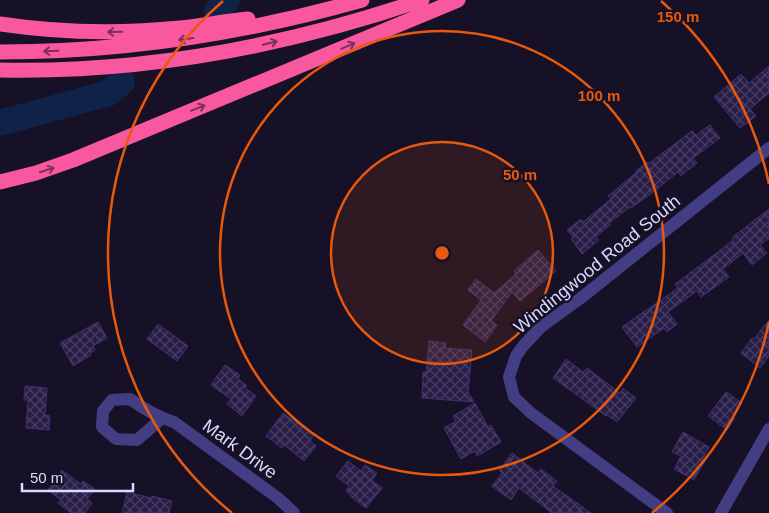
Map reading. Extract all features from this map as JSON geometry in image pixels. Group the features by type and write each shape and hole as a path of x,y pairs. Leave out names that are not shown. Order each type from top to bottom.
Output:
{"highway":[{"path":"0,52 80,50 231,32 362,0"},
{"path":"0,70 61,70 144,64 222,52 276,42 337,27 422,0"},
{"path":"0,182 36,173 73,160 458,0"},
{"path":"0,24 46,30 124,32 181,28 236,20 319,12"}],"street":[{"name":"Windingwood Road South","path":"667,513 531,412 514,397 509,377 516,356 541,327 769,148"},
{"name":"Mark Drive","path":"161,419 137,440 116,439 102,427 103,411 112,400 130,399 161,419 174,422 278,498 294,513"},
{"path":"721,513 769,429"}],"building":[{"path":"769,66 769,93 750,109 756,116 740,128 714,97 741,74 749,83"},
{"path":"710,125 720,138 693,158 697,163 681,176 678,172 609,223 610,225 596,237 599,240 582,254 567,230 581,219 583,222 611,199 608,196 647,162 648,164 692,131 696,135"},
{"path":"769,209 769,238 760,245 767,253 752,265 743,253 723,269 729,277 701,297 697,291 668,312 677,324 667,332 664,328 637,347 622,327 678,288 675,284 732,241 734,236"},
{"path":"538,250 556,271 520,301 512,292 491,321 497,325 485,342 463,325 481,300 468,290 476,279 494,293 516,274 514,271"},
{"path":"769,320 769,356 760,368 741,353"},
{"path":"98,322 107,338 93,346 95,350 90,353 91,355 73,366 60,343"},
{"path":"158,324 188,346 177,361 147,339"},
{"path":"429,341 446,343 445,348 472,350 468,392 474,402 422,398 423,372 426,372"},
{"path":"566,359 583,372 587,368 620,393 623,388 636,398 617,422 553,378"},
{"path":"225,365 240,375 238,379 247,386 245,388 256,396 242,416 227,404 231,399 211,385"},
{"path":"25,386 47,388 45,415 50,416 49,430 26,428 28,400 24,400"},
{"path":"726,392 742,403 732,417 735,418 727,430 708,416"},
{"path":"475,403 488,427 491,425 501,442 477,456 475,451 461,459 444,428 456,421 453,416"},
{"path":"283,413 314,435 310,441 316,446 304,461 284,445 282,448 266,436"},
{"path":"683,432 709,447 702,460 705,461 694,480 674,469 681,456 672,452"},
{"path":"512,453 538,473 541,469 557,481 553,486 591,513 552,513 519,488 511,500 492,486 502,473 499,470"},
{"path":"348,461 361,471 365,465 377,473 372,480 382,488 366,508 350,496 346,491 349,486 336,476"},
{"path":"62,470 81,484 83,481 95,489 87,499 92,503 85,513 71,513 58,503 61,500 48,490"},
{"path":"127,492 172,501 169,513 122,513"}],"waterway":[{"path":"217,11 227,0"},
{"path":"0,123 109,93 122,82"}]}
